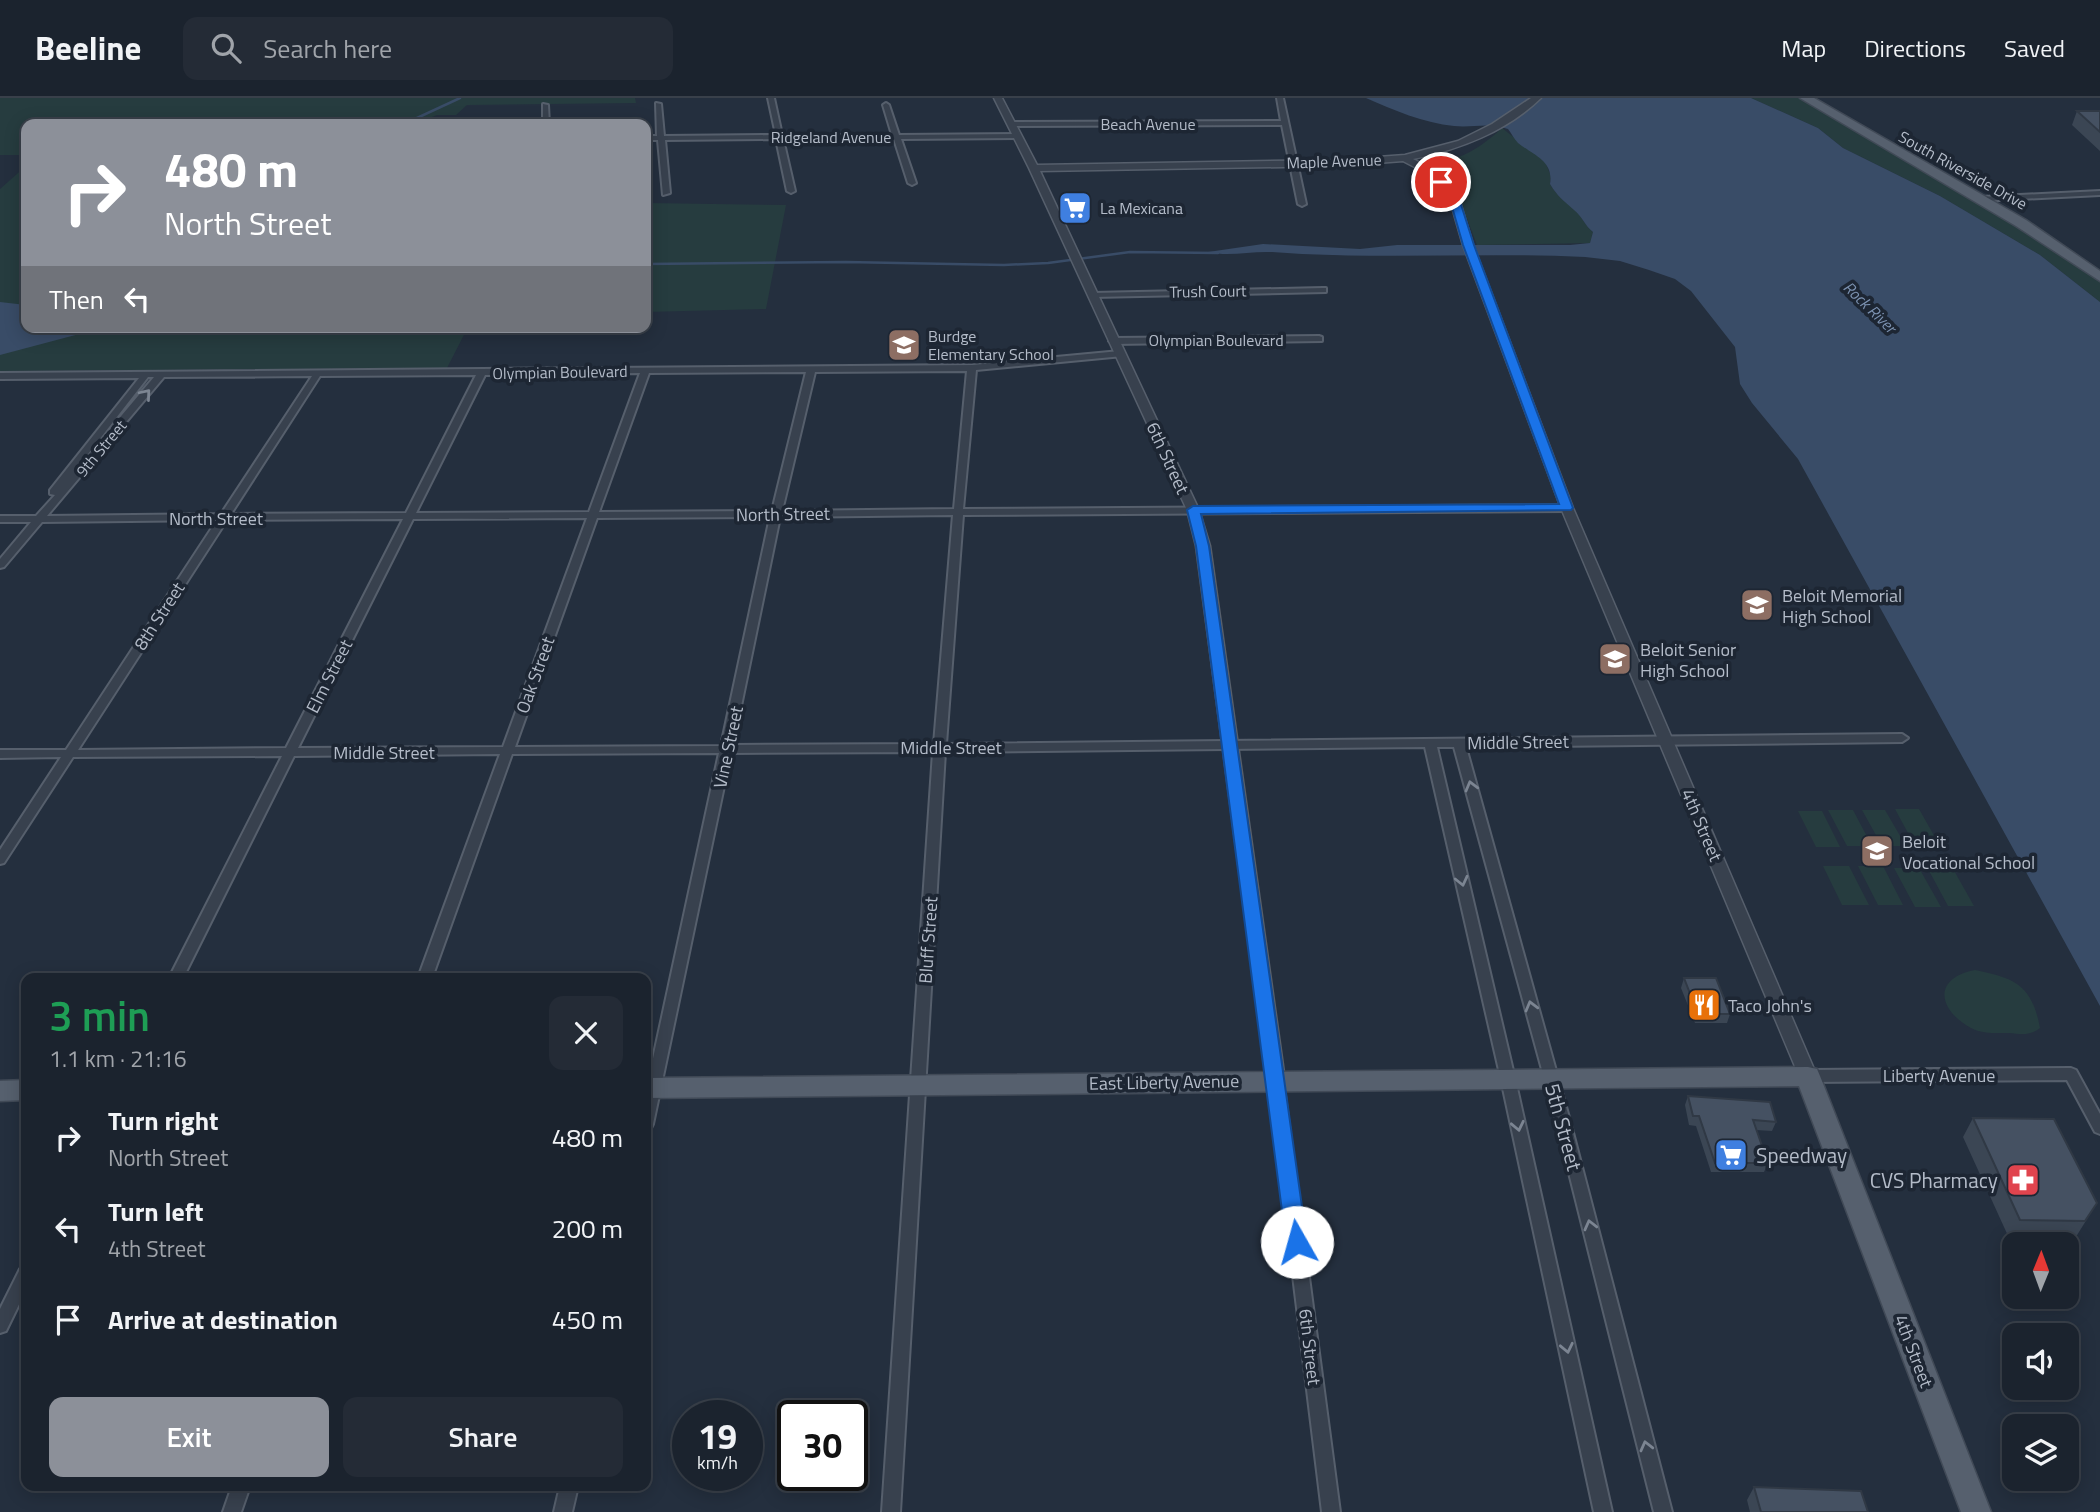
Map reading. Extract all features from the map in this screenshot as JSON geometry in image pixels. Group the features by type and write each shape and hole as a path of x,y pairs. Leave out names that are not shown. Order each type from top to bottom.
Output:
{"main road":[{"name":"South Riverside Drive","path":"1806,98 1980,199 1998,203 2100,277"},
{"name":"South Riverside Drive","path":"1819,98 2100,265"},
{"name":"East Liberty Avenue","path":"651,1088 1808,1076"},
{"name":"4th Street","path":"1808,1076 1976,1512"},
{"path":"0,1091 21,1090"}],"street":[{"path":"771,98 791,191"},
{"name":"6th Street","path":"998,98 1036,172 1193,510 1203,546 1276,1080 1331,1512"},
{"path":"1280,98 1302,204"},
{"name":"Maple Avenue","path":"1036,172 1295,167 1369,169 1410,161 1447,158 1478,145 1495,127 1537,98"},
{"path":"658,104 666,193"},
{"path":"545,105 546,119"},
{"path":"886,105 912,183"},
{"name":"Beach Avenue","path":"1012,124 1285,123"},
{"name":"Ridgeland Avenue","path":"651,138 1017,136"},
{"name":"4th Street","path":"1410,161 1431,172 1452,192 1567,508 1808,1076"},
{"path":"1998,203 2100,193"},
{"path":"1998,203 2100,199"},
{"name":"Trush Court","path":"1093,295 1323,290"},
{"name":"Olympian Boulevard","path":"0,376 972,368 1117,347 1319,339"},
{"name":"Bluff Street","path":"891,1512 958,513 972,368"},
{"name":"Vine Street","path":"651,1084 727,749 776,514 811,369"},
{"name":"Oak Street","path":"427,973 645,371"},
{"name":"Elm Street","path":"179,973 482,372"},
{"name":"8th Street","path":"0,860 318,373"},
{"name":"9th Street","path":"36,519 42,506 146,374"},
{"name":"9th Street","path":"0,565 36,519 52,506 162,374"},
{"name":"North Street","path":"0,519 1567,508"},
{"name":"Middle Street","path":"0,754 1229,746 1902,738"},
{"path":"1430,743 1508,1079 1603,1512"},
{"name":"5th Street","path":"1459,743 1551,1079 1663,1512"},
{"path":"2071,1074 2100,1128"},
{"name":"Liberty Avenue","path":"1808,1076 2071,1074"},
{"path":"0,1326 21,1284"},
{"path":"232,1512 239,1491"},
{"path":"563,1512 568,1491"}],"green space":[{"path":"0,98 635,98 636,103 467,105 456,115 437,115 427,119 21,119 21,155 0,155"},
{"path":"1751,98 1800,98 1983,204 2100,281 2100,302 2040,255 1940,196 1843,148 1818,128"},
{"path":"1502,128 1545,162 1551,176 1550,184 1593,232 1590,243 1477,245 1453,191 1428,166 1468,153"},
{"path":"21,170 21,333 465,333 447,368 0,371 0,189"},
{"path":"651,203 786,205 766,309 651,312"},
{"path":"1895,809 1919,809 1940,846 1915,846"},
{"path":"1828,810 1853,810 1872,846 1847,846"},
{"path":"1862,810 1885,810 1906,846 1882,846"},
{"path":"1798,811 1822,811 1840,847 1816,847"},
{"path":"1823,866 1849,866 1869,905 1842,905"},
{"path":"1858,866 1883,866 1903,905 1878,905"},
{"path":"1927,867 1952,867 1974,906 1948,906"},
{"path":"1894,868 1919,868 1941,907 1915,907"},
{"path":"1975,970 2001,976 2020,986 2032,1002 2040,1028 2025,1034 1989,1033 1971,1028 1951,1012 1946,1003 1946,987 1961,974"}],"water":[{"name":"Rock River","path":"1366,98 1751,98 1818,128 1843,148 1940,196 2040,255 2100,302 2100,1006 1798,459 1752,403 1740,384 1735,347 1691,291 1675,279 1649,270 1620,261 1585,257 1208,252 1263,244 1360,249 1397,245 1590,243 1593,232 1550,184 1546,164 1518,143 1508,129 1431,122"},
{"path":"0,302 21,304 21,333 83,333 0,355"}],"building":[{"path":"2077,111 2100,111 2100,132"},
{"path":"1684,978 1716,978 1730,1014 1698,1014"},
{"path":"1688,1096 1770,1102 1776,1122 1753,1120 1768,1163 1715,1163 1699,1116 1693,1116"},
{"name":"CVS Pharmacy","path":"1973,1118 2054,1119 2097,1203 2085,1221 2020,1220"},
{"path":"1754,1487 1861,1491 1868,1512 1761,1512"}],"waterway":[{"path":"415,119 460,98"},
{"path":"651,264 846,262 1004,265 1048,263 1130,252 1218,253"}],"place":[{"name":"La Mexicana","path":"1075,208"},
{"name":"Burdge Elementary School","path":"904,345"},
{"name":"Beloit Memorial High School","path":"1757,605"},
{"name":"Beloit Senior High School","path":"1615,659"},
{"name":"Beloit Vocational School","path":"1877,851"},
{"name":"Taco John's","path":"1704,1005"},
{"name":"Speedway","path":"1731,1155"},
{"name":"CVS Pharmacy","path":"2023,1180"}],"route":[{"path":"1297,1242 1203,546 1193,510 1567,508 1468,245 1452,192 1441,182"}]}
